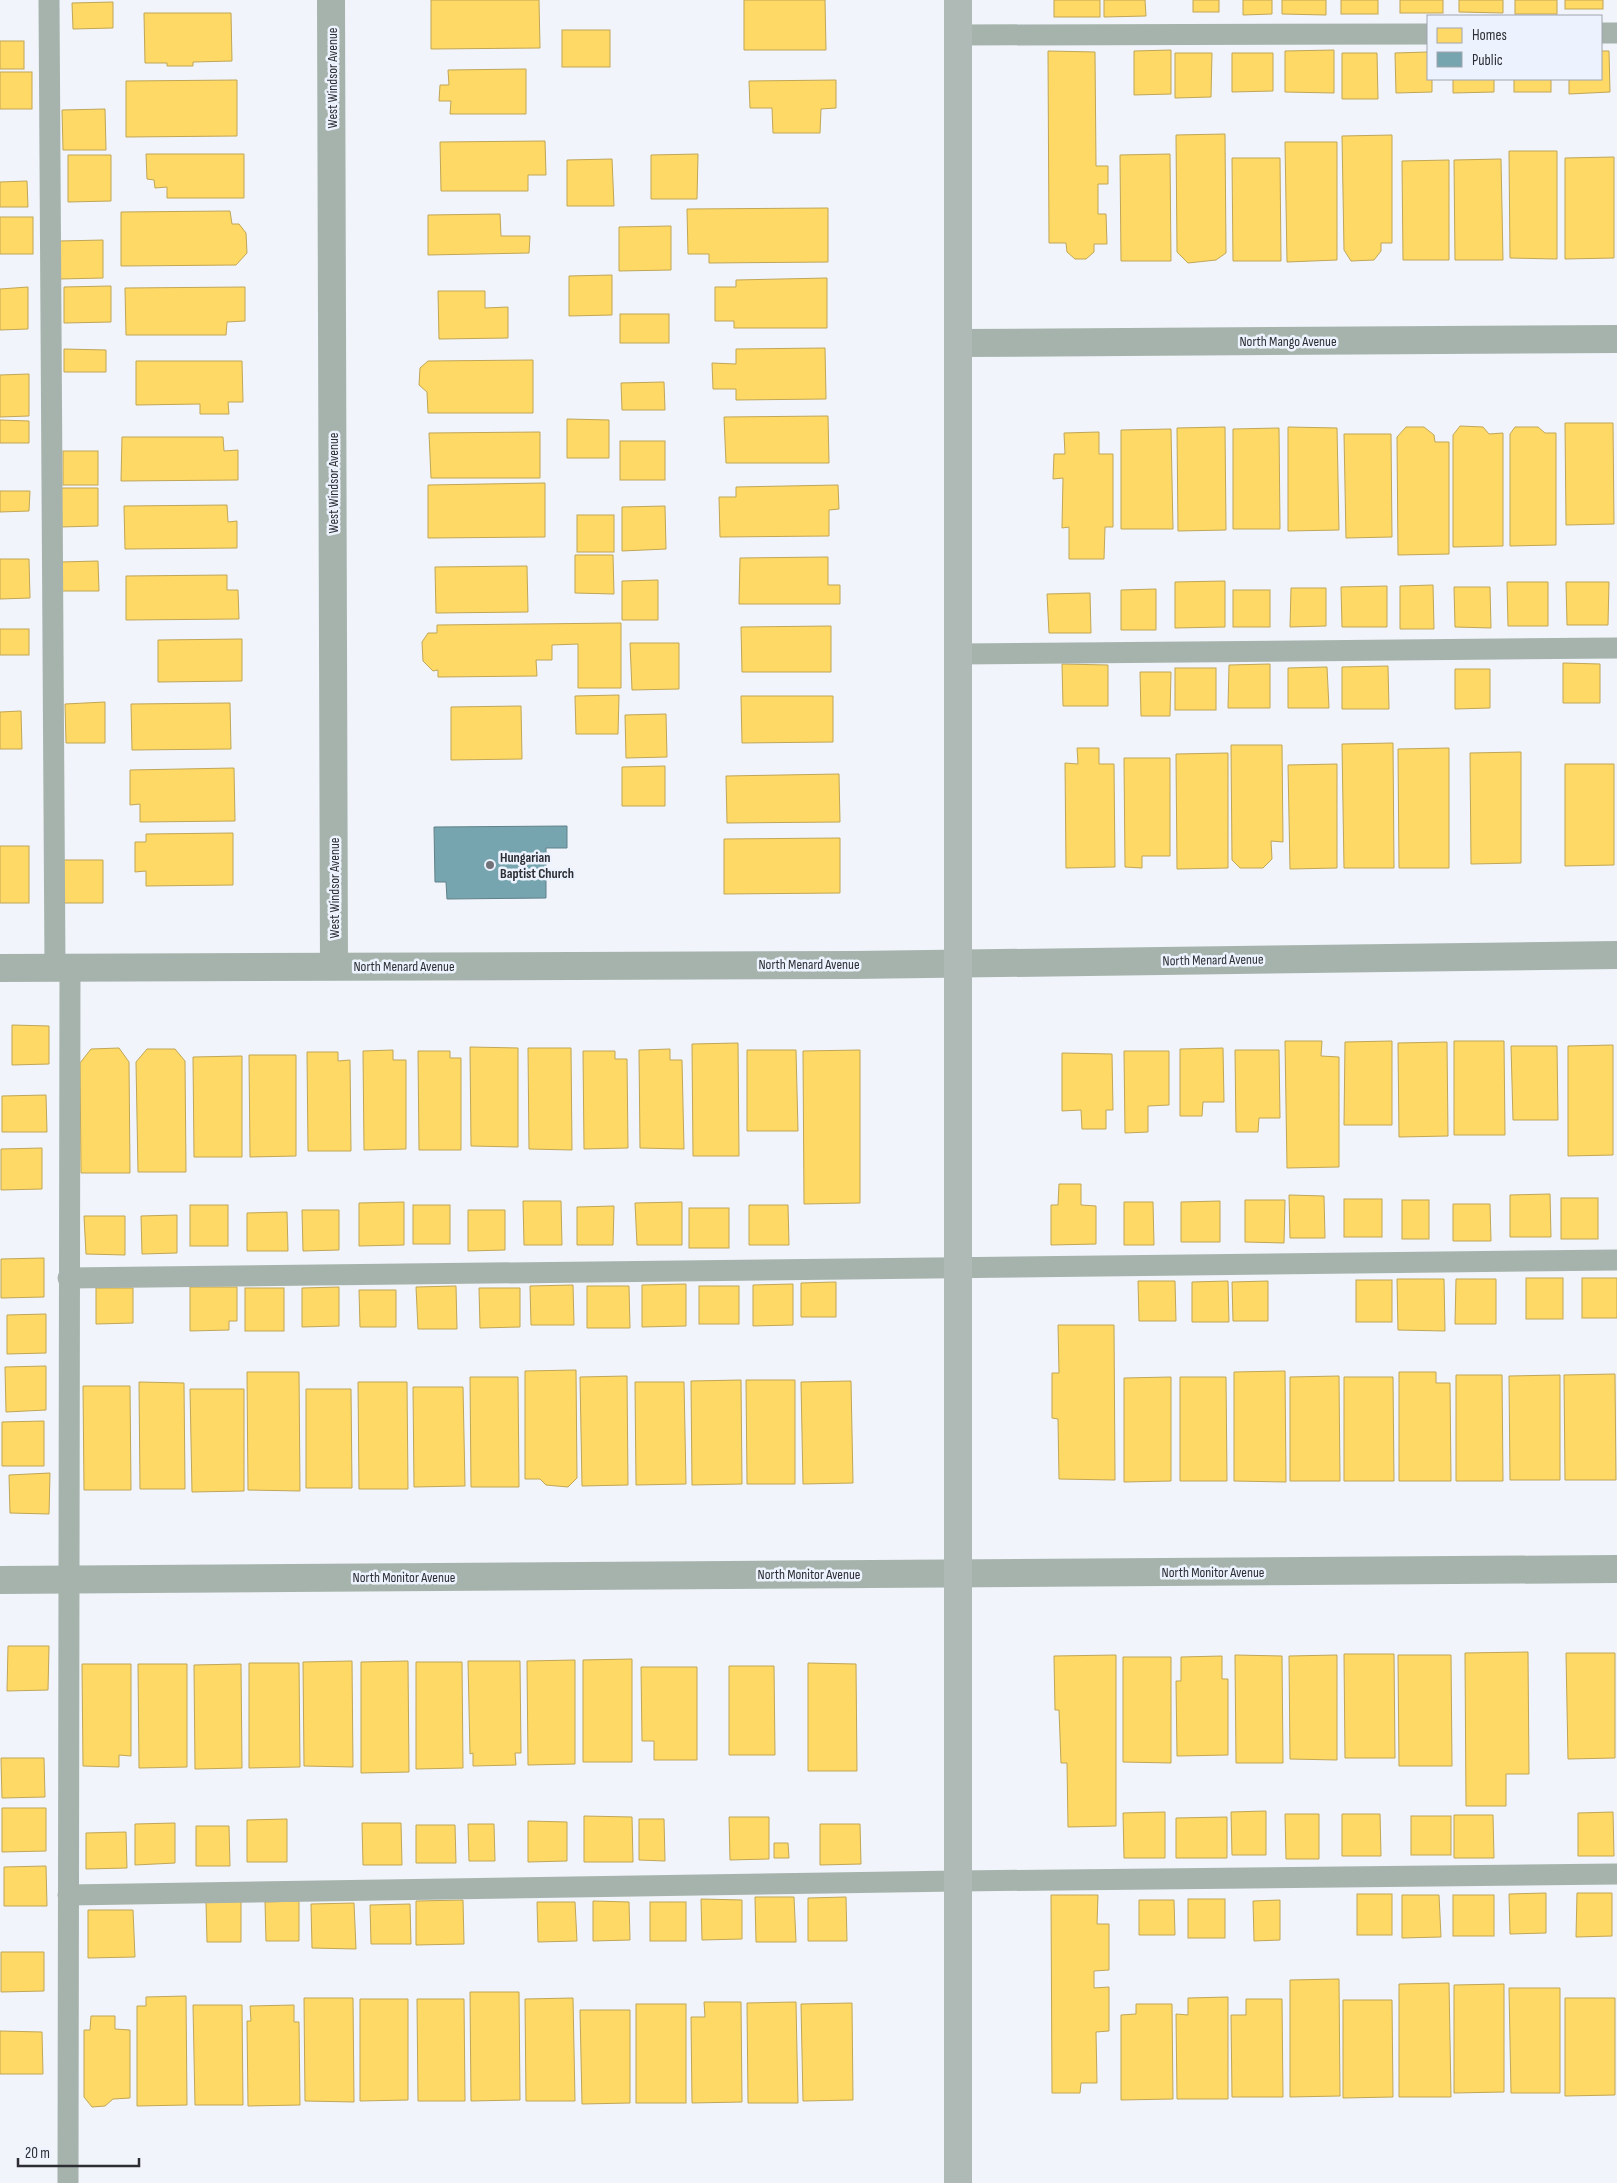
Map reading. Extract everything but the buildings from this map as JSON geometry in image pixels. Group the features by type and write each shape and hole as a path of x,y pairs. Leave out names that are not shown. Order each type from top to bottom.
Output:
{"street":[{"name":"West Windsor Avenue","path":"331,0 334,966"},
{"path":"958,0 958,2183"},
{"name":"North Mango Avenue","path":"958,343 1617,339"},
{"name":"North Menard Avenue","path":"0,968 844,965 958,962 1617,956"},
{"name":"North Monitor Avenue","path":"0,1580 1617,1569"}],"lane":[{"path":"49,0 68,1278 68,2183"},
{"path":"1602,33 1617,33"},
{"path":"958,35 1427,34"},
{"path":"958,654 1617,648"},
{"path":"68,1278 1617,1260"},
{"path":"68,1895 958,1881 1617,1874"}],"place":[{"name":"Hungarian Baptist Church","path":"490,865"}]}
